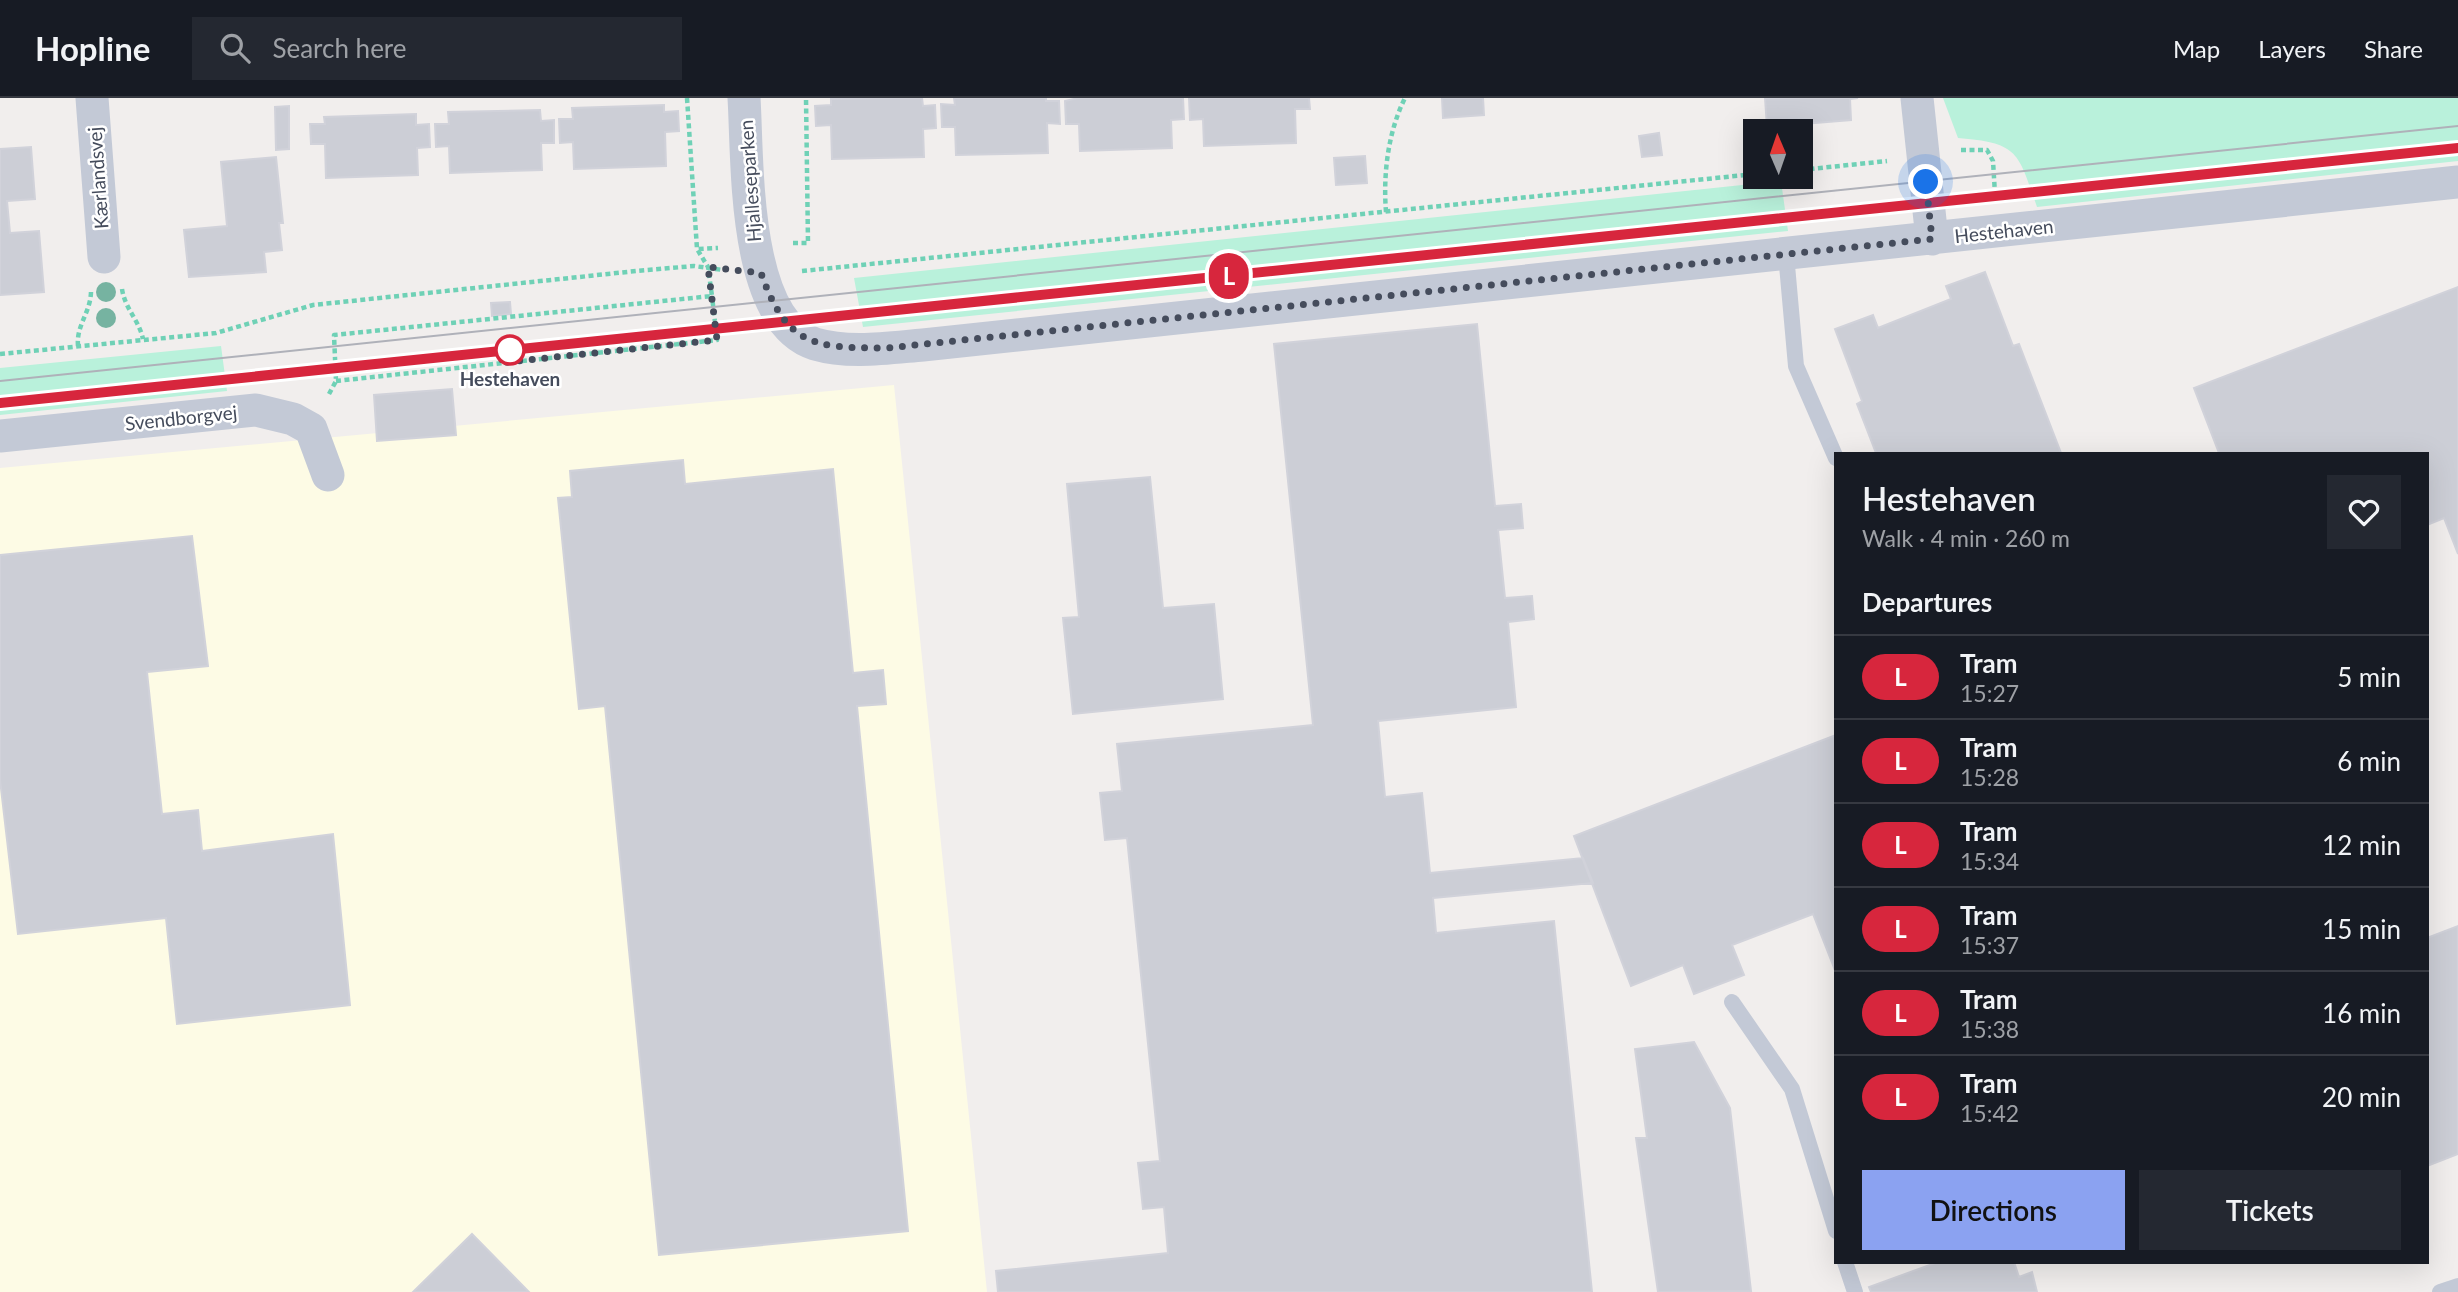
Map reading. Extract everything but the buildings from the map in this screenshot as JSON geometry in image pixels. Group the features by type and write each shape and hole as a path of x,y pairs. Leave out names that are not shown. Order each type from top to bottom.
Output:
{"street":[{"name":"Kærlandsvej","path":"92,98 104,257"},
{"name":"Hjalleseparken","path":"744,98 752,226 761,273 771,302 799,335 814,343 840,348 922,345"},
{"path":"1917,98 1932,239"},
{"name":"Hestehaven","path":"922,345 2458,182"},
{"name":"Svendborgvej","path":"0,436 256,411 293,419 311,429 328,475"}],"lane":[{"path":"1786,254 1796,366 1834,453"},
{"path":"1732,1002 1792,1089 1834,1225"},
{"path":"1846,1264 1855,1292"},
{"path":"2440,1292 2458,1286"}],"path":[{"path":"1386,212 1384,190 1389,151 1405,98"},
{"path":"1813,169 1924,157 1968,148 1987,150 1993,162 1998,232"},
{"path":"0,354 234,330 283,312 313,305 636,271 708,267 761,273 1743,175"},
{"path":"696,249 708,267 712,296 717,340 336,381 334,335 712,296"},
{"path":"78,346 77,334 91,300 91,279 104,257 121,280 124,302 141,328 143,339"}],"shaded area":[{"path":"894,385 987,1292 0,1292 0,468"}],"green space":[{"path":"1943,98 2458,98 2458,161 2037,207 2020,162 2005,148 1993,143 1958,138"},
{"path":"1743,185 1743,189 1782,189 1788,231 863,327 854,278"},
{"path":"221,346 227,391 0,415 0,368"}],"tram line":[{"path":"0,381 2458,126"},
{"path":"0,403 2458,148"},
{"name":"L","path":"0,403 2458,148"}],"place":[{"name":"Hestehaven","path":"510,350"}],"route":[{"path":"510,350 499,363 717,340 708,267 761,273 771,302 786,322 799,335 814,343 840,348 887,348 1932,239 1926,182"}]}
